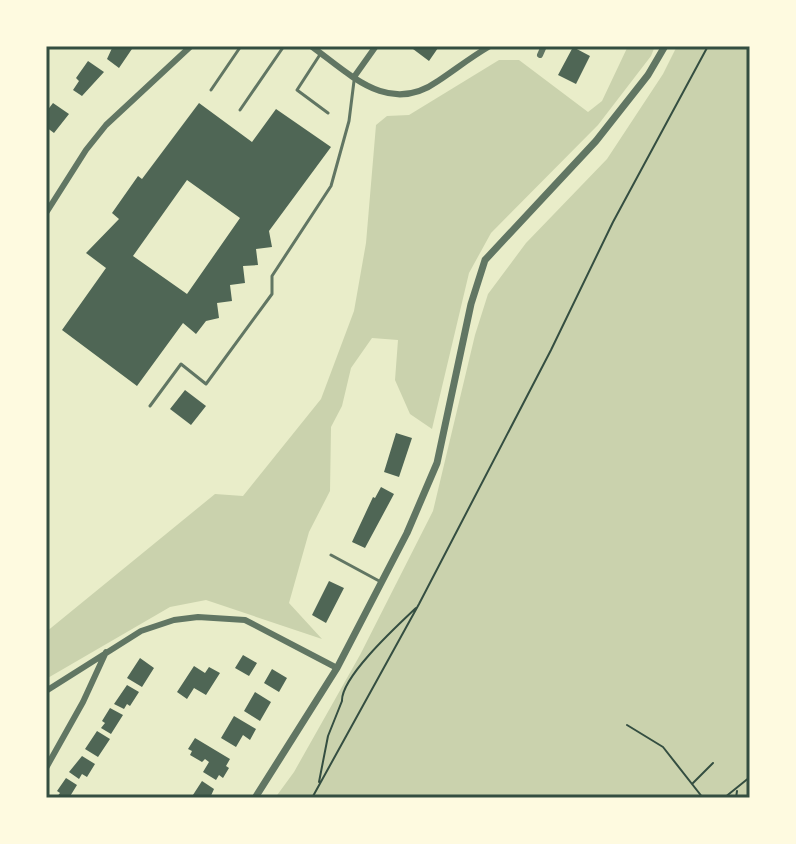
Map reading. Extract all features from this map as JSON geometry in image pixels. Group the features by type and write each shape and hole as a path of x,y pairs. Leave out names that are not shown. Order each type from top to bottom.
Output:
{"street":[{"path":"46,213 86,150 106,125 191,46"},
{"path":"311,46 381,94 412,94 436,83 490,46"},
{"path":"354,77 376,46"},
{"path":"540,55 544,46"},
{"path":"255,798 337,668 407,533 437,463 471,304 485,260 596,141 648,75 665,46"},
{"path":"46,691 125,639 155,625 188,618 245,620 337,668"},
{"path":"46,768 83,702 106,652"}],"lane":[{"path":"211,90 241,46"},
{"path":"240,110 284,46"},
{"path":"321,53 297,90 328,113"},
{"path":"150,406 181,364 206,384 272,294 272,276 331,186 349,121 354,77"},
{"path":"331,555 381,582"}],"path":[{"path":"312,798 419,604 551,350 613,222 708,46"},
{"path":"318,786 328,736 342,694 352,677 419,604"},
{"path":"627,725 663,747 703,798"},
{"path":"692,784 713,763"},
{"path":"724,798 750,777"},
{"path":"736,798 737,789"}],"green space":[{"path":"628,46 655,46 651,56 598,125 491,233 469,273 432,429 410,414 395,380 398,340 372,338 351,368 342,406 331,427 330,491 309,532 289,603 322,639 206,600 170,607 46,679 46,632 215,494 243,496 321,399 354,311 366,243 376,125 387,116 409,115 499,60 519,60 588,112 602,101"},
{"path":"677,46 750,46 750,798 275,798 294,772 360,655 433,511 475,335 488,294 526,243 607,159 663,74"}],"building":[{"path":"113,46 134,46 119,68 107,59"},
{"path":"409,46 435,46 438,48 429,61"},
{"path":"573,47 590,56 576,84 558,75"},
{"path":"88,61 104,72 82,96 73,90 79,81 76,78"},
{"path":"53,103 69,114 54,133 46,127 46,112"},
{"path":"199,103 252,142 276,109 331,147 269,231 272,247 256,249 258,265 243,266 245,283 230,285 232,301 217,303 219,318 206,321 196,334 183,323 137,386 62,330 106,268 86,253 119,219 112,213 138,176 142,179","holes":["187,180 240,218 187,294 133,256"]},
{"path":"185,390 206,406 191,425 170,409"},
{"path":"396,433 412,438 399,477 384,472"},
{"path":"381,487 394,494 365,548 352,542 373,497"},
{"path":"329,581 344,588 326,623 312,615"},
{"path":"243,655 257,663 249,676 235,668"},
{"path":"140,658 154,668 142,687 127,678"},
{"path":"194,666 205,673 209,667 220,673 206,695 194,688 187,699 177,692"},
{"path":"272,669 287,678 279,692 264,683"},
{"path":"127,685 139,692 130,706 127,704 124,709 114,704"},
{"path":"255,692 271,702 260,721 244,711"},
{"path":"110,708 123,715 111,734 101,728"},
{"path":"234,716 256,729 250,740 243,735 236,747 221,738"},
{"path":"97,731 110,739 98,757 85,749"},
{"path":"195,738 230,759 223,778 219,775 216,780 203,772 209,762 205,759 202,762 190,755 192,751 188,749"},
{"path":"82,756 95,764 87,777 82,774 79,779 69,772"},
{"path":"66,778 77,785 69,798 56,798 60,793 57,791"},
{"path":"202,781 214,789 210,798 191,798"}]}
